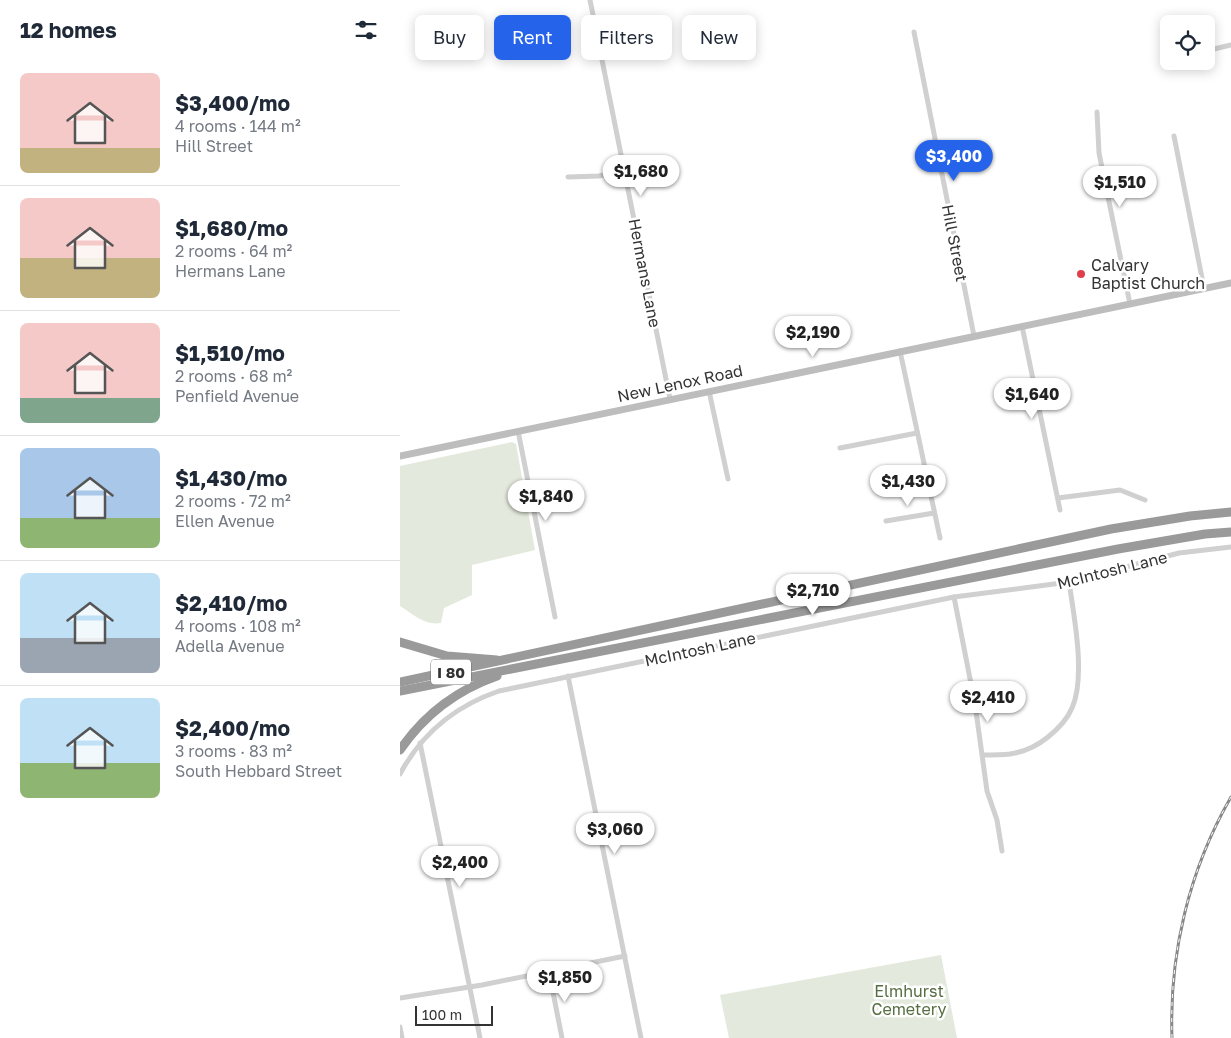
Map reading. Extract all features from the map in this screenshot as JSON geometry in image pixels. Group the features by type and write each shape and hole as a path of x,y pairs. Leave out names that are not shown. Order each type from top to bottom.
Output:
{"highway":[{"name":"I 80","path":"400,682 1111,529 1190,516 1231,512"},
{"name":"I 80","path":"400,691 1118,549 1205,534 1231,532"},
{"path":"400,642 442,655 502,661"},
{"path":"400,750 423,721 443,704 477,683 530,665"}],"street":[{"name":"Hermans Lane","path":"590,0 670,399"},
{"name":"Hill Street","path":"914,32 974,336"},
{"path":"1215,49 1231,45"},
{"path":"1097,112 1098,153 1130,304"},
{"path":"1174,136 1204,288"},
{"path":"568,177 599,176 625,170"},
{"name":"New Lenox Road","path":"400,456 1231,282"},
{"path":"1022,326 1060,510"},
{"path":"900,351 940,538"},
{"path":"709,391 728,479"},
{"path":"518,431 555,616"},
{"path":"840,448 917,433"},
{"path":"1058,498 1120,490 1145,500"},
{"path":"886,521 934,513"},
{"name":"McIntosh Lane","path":"400,774 420,743 437,725 456,710 477,699 499,691 954,597 1070,582 1178,553 1231,547"},
{"path":"983,755 1011,754 1038,745 1060,728 1073,707 1078,683 1078,664 1070,582"},
{"path":"954,597 975,704 987,791 997,820 1002,851"},
{"path":"568,676 641,1038"},
{"path":"420,743 480,1038"},
{"path":"400,998 469,987 625,956"},
{"path":"549,972 562,1038"},
{"path":"400,1027 402,1038"}],"green space":[{"path":"512,442 516,444 535,550 472,565 472,595 444,608 441,623 430,623 419,619 400,606 400,466"},
{"name":"Elmhurst Cemetery","path":"941,955 957,1038 729,1038 720,995"}],"railway":[{"path":"1172,1038 1174,975 1185,913 1193,883 1204,854 1216,825 1231,797"}],"place":[{"name":"Calvary Baptist Church","path":"1081,274"}]}
